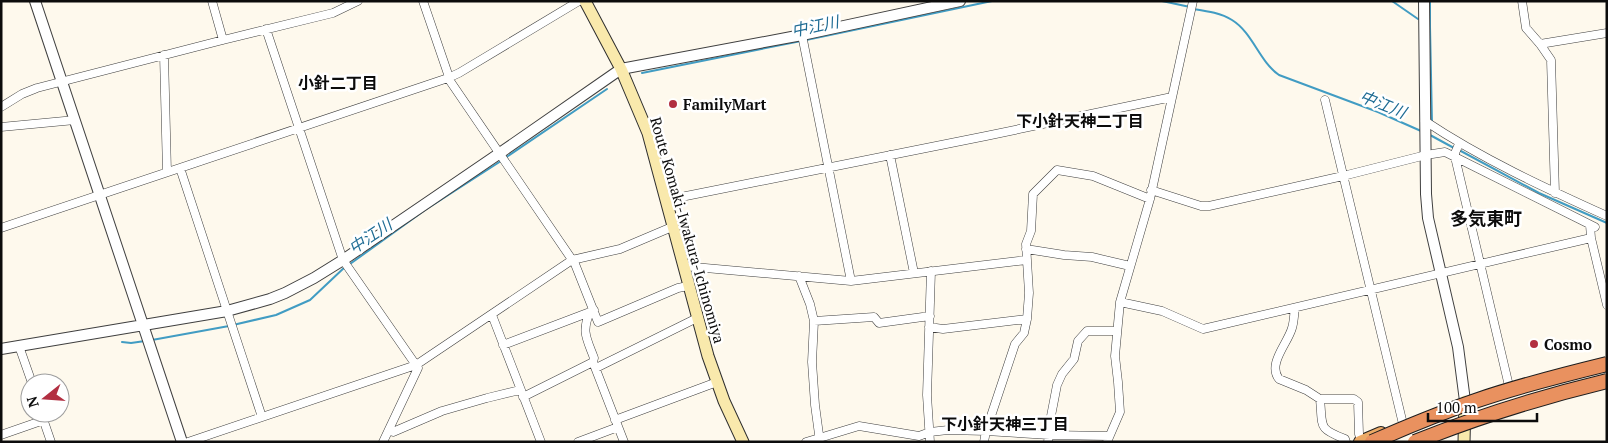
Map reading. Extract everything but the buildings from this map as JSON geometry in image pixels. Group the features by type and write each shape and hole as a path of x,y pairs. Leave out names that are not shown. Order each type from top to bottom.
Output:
{"highway":[{"path":"1364,442 1403,424 1464,401 1509,386 1607,360"},
{"path":"1364,442 1476,401 1536,382 1607,364"},
{"path":"1393,442 1479,408 1607,371"},
{"path":"1415,442 1480,417 1532,400 1607,381"},
{"path":"1432,442 1501,414 1607,385"}],"main road":[{"name":"Route Komaki-Iwakura-Ichinomiya","path":"586,1 621,68 648,133 697,318 717,382 743,442"},
{"path":"1464,401 1464,442"}],"street":[{"path":"35,1 182,442"},
{"path":"212,1 223,40"},
{"path":"1,108 22,94 62,82 333,13 358,1"},
{"path":"423,1 448,78 572,260 598,322 678,288 688,286"},
{"path":"1,228 448,78 579,1"},
{"path":"1,349 143,325 228,314 285,294 343,261 500,154 621,68 803,39 960,1"},
{"path":"1424,1 1426,194 1428,218 1458,348 1464,401"},
{"path":"1522,1 1526,28 1551,60 1555,193"},
{"path":"806,442 820,440 859,426 919,436 930,432 948,430 986,431 1049,439 1108,439 1120,412 1114,356 1120,302 1150,199 1192,2"},
{"path":"266,29 343,261 418,368 383,442"},
{"path":"1540,44 1607,33"},
{"path":"803,39 851,281"},
{"path":"164,55 167,172"},
{"path":"666,200 1172,97"},
{"path":"1325,100 1403,424"},
{"path":"1,127 75,120"},
{"path":"1425,123 1459,144 1555,193 1607,216"},
{"path":"1459,144 1455,155 1509,386"},
{"path":"1151,190 1201,206 1209,206 1445,152 1455,155 1593,226 1591,238 1607,305"},
{"path":"890,155 914,273"},
{"path":"180,168 262,417"},
{"path":"984,442 1015,344 1024,333 1027,319 1029,293 1026,244 1031,231 1033,194 1057,170 1093,176 1150,199"},
{"path":"188,442 416,366 572,260 620,249 672,227"},
{"path":"1120,302 1162,311 1203,330 1591,238"},
{"path":"1026,249 1092,257 1130,266"},
{"path":"683,266 851,281 1027,260"},
{"path":"930,442 927,395 931,271"},
{"path":"799,276 810,304 814,321 812,362 815,406 820,440"},
{"path":"1295,308 1292,328 1276,362 1276,376 1320,399 1354,399 1358,402 1359,434 1364,442"},
{"path":"503,345 592,311"},
{"path":"592,311 585,322 585,332 595,365 624,442"},
{"path":"492,315 541,442"},
{"path":"814,321 874,317 879,323 930,316"},
{"path":"388,430 393,432 442,411 486,398 522,393 595,365 697,318"},
{"path":"929,327 943,329 1027,319"},
{"path":"1049,439 1057,384 1074,359 1078,341 1087,331 1117,331"},
{"path":"19,346 28,373"},
{"path":"578,442 616,423 717,382"},
{"path":"1320,399 1323,427 1327,432 1346,442"},
{"path":"1,435 29,423"},
{"path":"45,423 51,442"}],"waterway":[{"name":"中江川","path":"806,40 992,1"},
{"name":"中江川","path":"1162,1 1190,7"},
{"path":"1392,1 1418,19"},
{"path":"1430,1 1432,123"},
{"name":"中江川","path":"1194,9 1232,20 1251,39 1266,62 1279,75 1378,112 1421,131"},
{"name":"中江川","path":"642,73 801,41"},
{"name":"中江川","path":"505,158 607,89"},
{"name":"中江川","path":"1430,135 1454,148"},
{"name":"中江川","path":"1459,150 1539,193 1607,223"},
{"name":"中江川","path":"350,264 425,210 501,161"},
{"name":"中江川","path":"233,325 276,315 310,300 346,266"},
{"name":"中江川","path":"152,340 229,326"},
{"name":"中江川","path":"122,342 145,341"}],"place":[{"name":"FamilyMart","path":"673,104"},
{"name":"Cosmo","path":"1534,344"}],"district":[{"name":"小針二丁目","path":"338,83"},
{"name":"下小針天神二丁目","path":"1080,121"},
{"name":"多気東町","path":"1486,218"},
{"name":"下小針天神三丁目","path":"1005,424"}]}
